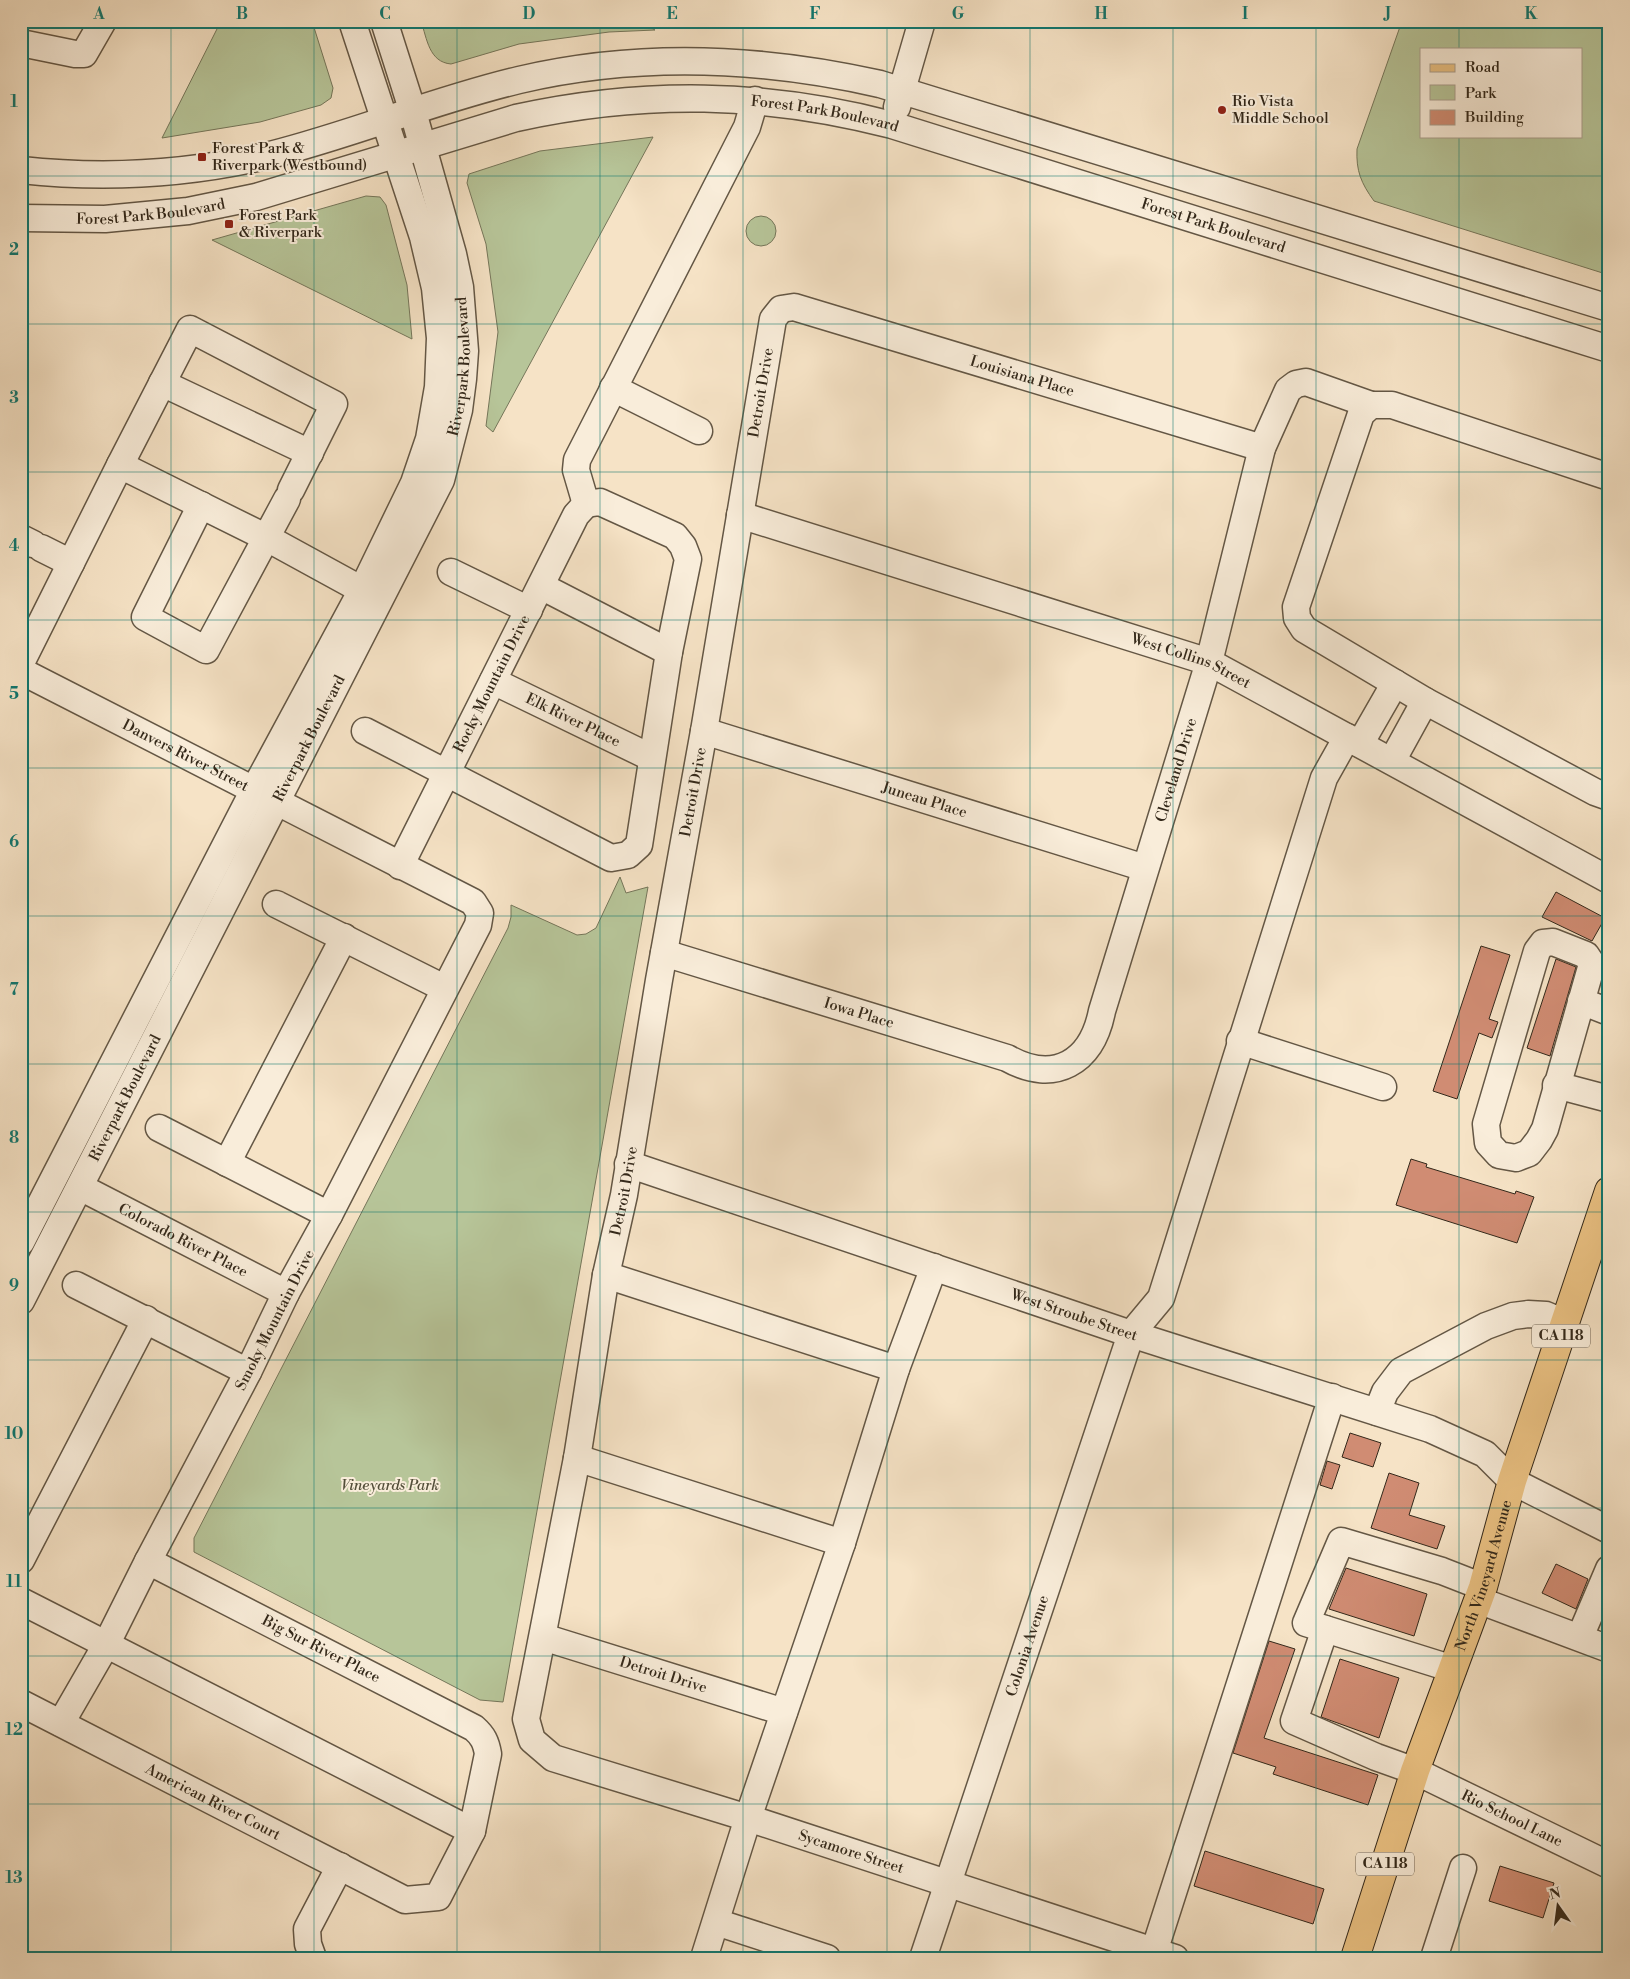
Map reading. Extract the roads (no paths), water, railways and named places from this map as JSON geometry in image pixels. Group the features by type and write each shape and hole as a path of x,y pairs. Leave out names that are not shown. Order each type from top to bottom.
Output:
{"main road":[{"name":"North Vineyard Avenue","path":"1355,1958 1415,1771 1481,1593 1512,1481 1609,1192"}],"street":[{"path":"21,43 75,54 84,54 103,21"},
{"name":"Riverpark Boulevard","path":"21,1242 254,790 362,590 414,483 429,439 438,387 440,338 435,288 430,262 352,21"},
{"name":"Riverpark Boulevard","path":"21,1301 80,1187 134,1076 441,480 459,410 465,352 460,287 453,254 413,112 384,21"},
{"path":"892,125 922,21"},
{"path":"21,170 49,173 129,174 199,168 270,155 517,80 560,72 651,61 698,60 795,67 842,75 902,90 1609,308"},
{"name":"Forest Park Boulevard","path":"21,218 104,219 188,211 256,197 516,118 594,104 671,97 755,100 832,111 892,125 1609,349"},
{"path":"365,731 611,858 628,855 639,845 669,652 688,559 684,546 675,536 600,502 586,504 576,470 577,460 747,127 755,100"},
{"name":"Louisiana Place","path":"781,309 794,307 1262,448"},
{"name":"Detroit Drive","path":"532,1740 526,1719 577,1458 606,1275 624,1194 773,319 781,309"},
{"path":"21,663 190,329 334,404 267,538 206,650 145,617 201,505"},
{"name":"Cleveland Drive","path":"1053,1068 1062,1067 1078,1058 1090,1046 1098,1030 1145,868 1209,662 1262,448 1288,390 1296,384 1306,382 1370,405 1392,405 1609,477"},
{"path":"162,384 310,453"},
{"path":"613,388 699,431"},
{"path":"1370,405 1361,414 1297,598 1297,618 1304,629 1424,701 1595,792 1609,797"},
{"path":"120,465 267,538 362,590"},
{"name":"Rocky Mountain Drive","path":"400,866 576,515 586,504"},
{"name":"West Collins Street","path":"740,515 1209,662 1609,880"},
{"path":"32,543 71,563"},
{"path":"450,572 529,610"},
{"path":"541,586 669,652"},
{"name":"Danvers River Street","path":"21,671 473,902 480,913"},
{"name":"Elk River Place","path":"493,681 652,758"},
{"path":"1131,1334 1161,1298 1324,778 1396,683"},
{"path":"1392,761 1424,701"},
{"name":"Juneau Place","path":"704,731 1145,868"},
{"path":"276,904 444,988"},
{"name":"Smoky Mountain Drive","path":"61,1723 106,1645 148,1561 248,1372 286,1293 329,1215 478,925 480,913"},
{"path":"227,1162 344,937"},
{"path":"1553,942 1586,955 1592,964 1556,1085 1545,1129 1529,1153 1516,1158 1498,1155 1488,1143 1486,1124 1536,951 1543,943 1553,942"},
{"name":"Iowa Place","path":"664,953 988,1052 1028,1068 1053,1068"},
{"path":"1581,1001 1609,1012"},
{"path":"1240,1042 1382,1087"},
{"path":"1556,1085 1609,1099"},
{"path":"158,1128 329,1215"},
{"name":"West Stroube Street","path":"628,1164 1131,1334 1430,1429 1485,1454 1512,1481 1609,1530"},
{"name":"Colorado River Place","path":"80,1187 286,1293"},
{"path":"704,1958 748,1818 842,1543 896,1369 934,1267"},
{"path":"606,1275 896,1369"},
{"path":"76,1285 248,1372"},
{"path":"1377,1412 1385,1392 1401,1371 1486,1326 1514,1316 1528,1314 1546,1315 1565,1323"},
{"path":"21,1560 146,1319"},
{"name":"Colonia Avenue","path":"923,1958 1131,1334"},
{"path":"1160,1955 1332,1397"},
{"path":"577,1458 842,1543"},
{"path":"1453,1669 1306,1623 1341,1541 1442,1571 1481,1593 1609,1649"},
{"name":"Big Sur River Place","path":"148,1561 474,1728 487,1745 487,1762 472,1832"},
{"path":"1580,1637 1609,1570"},
{"path":"21,1602 472,1832"},
{"name":"Rio School Lane","path":"1325,1629 1294,1721 1376,1757 1415,1771 1609,1865"},
{"name":"Detroit Drive","path":"543,1637 784,1712"},
{"name":"American River Court","path":"21,1703 405,1900 438,1897 472,1832"},
{"name":"Sycamore Street","path":"532,1740 553,1758 748,1818 1160,1955"},
{"path":"313,1958 308,1944 307,1929 340,1866"},
{"path":"1434,1958 1463,1868"},
{"path":"716,1922 827,1958"}],"place":[{"name":"Rio Vista Middle School","path":"1222,110"},
{"name":"Forest Park & Riverpark (Westbound)","path":"202,157"},
{"name":"Forest Park & Riverpark","path":"229,224"}],"park label":[{"name":"Vineyards Park","path":"390,1485"}]}
